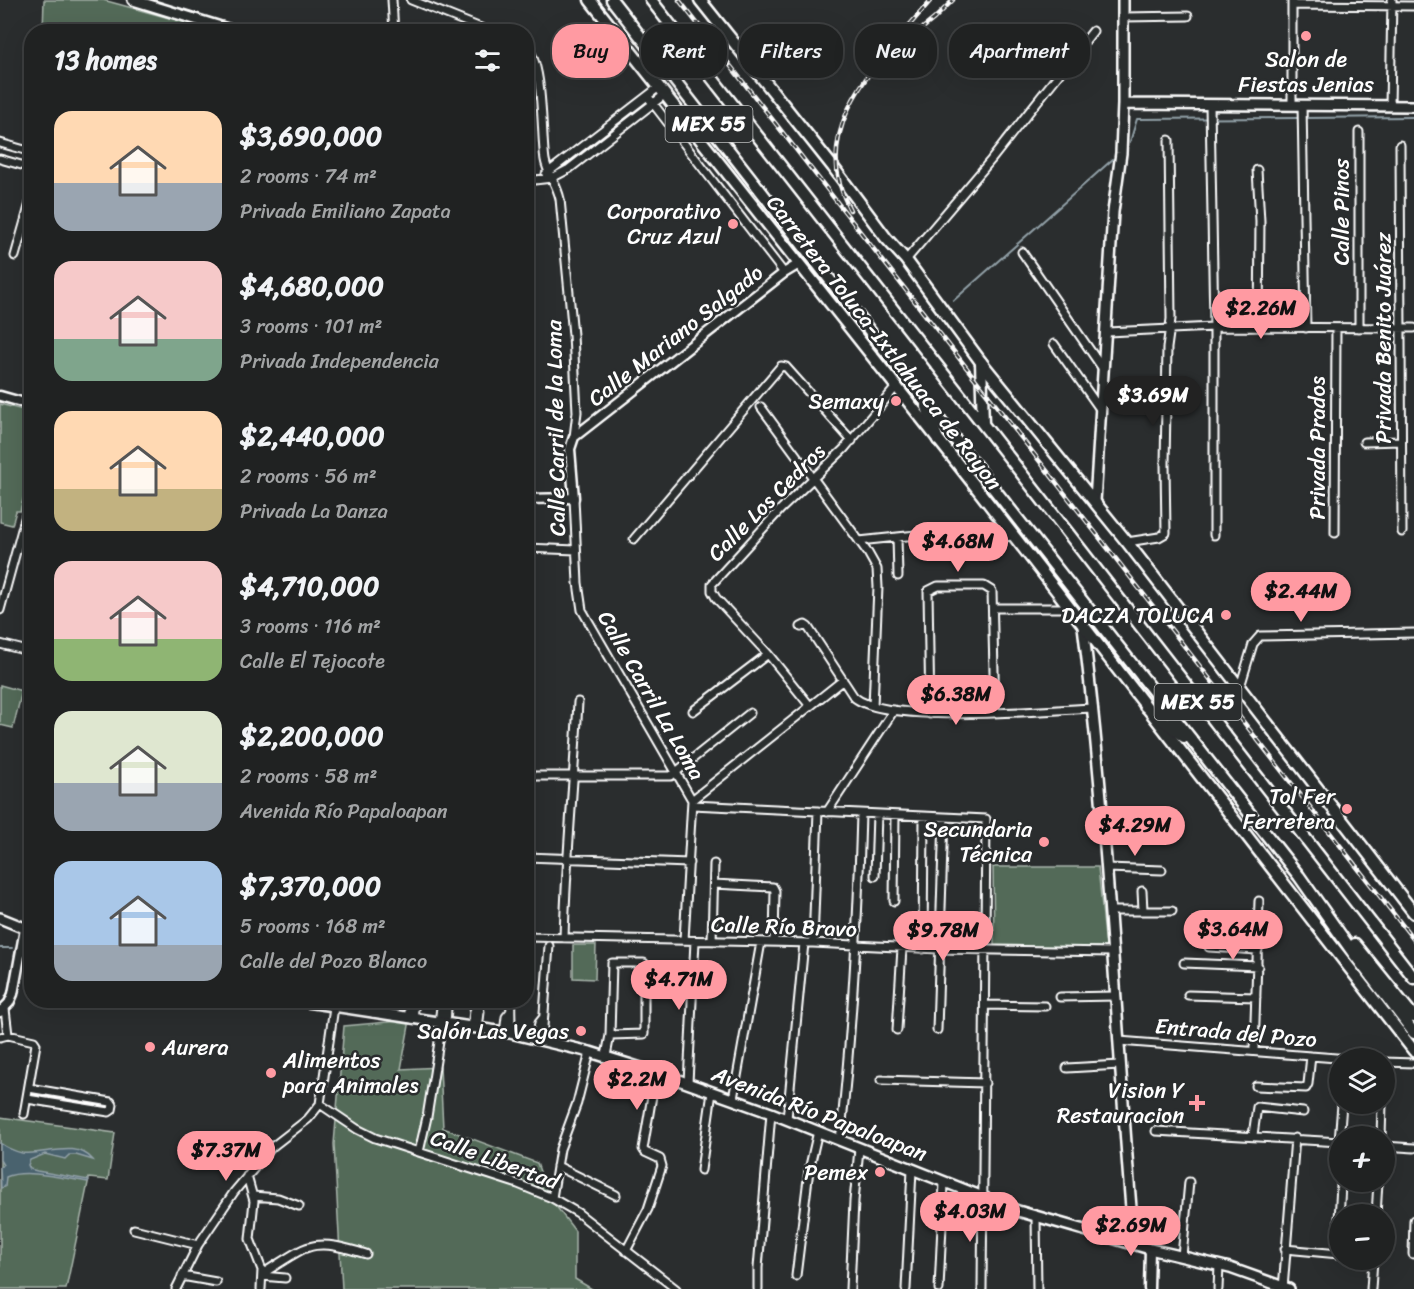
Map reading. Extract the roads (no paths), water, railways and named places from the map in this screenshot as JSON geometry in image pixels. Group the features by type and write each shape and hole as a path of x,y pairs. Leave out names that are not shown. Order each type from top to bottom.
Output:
{"main road":[{"path":"133,0 211,24"},
{"name":"Carretera Toluca-Ixtlahuaca de Rayon","path":"590,0 938,440 1414,1051"},
{"name":"Carretera Toluca-Ixtlahuaca de Rayon","path":"612,0 1328,915 1354,954 1414,1033"},
{"name":"Carretera Toluca-Ixtlahuaca de Rayon","path":"651,0 1414,978"},
{"path":"700,0 833,167 886,238 906,260 981,362 1127,542 1414,913"},
{"path":"1095,502 1113,212 1121,153 1123,0"},
{"path":"1123,104 1211,108 1414,106"},
{"path":"981,362 983,425"},
{"path":"924,399 938,440"},
{"path":"1083,626 1093,708 1107,868 1134,1244"},
{"path":"1145,706 1198,748"},
{"path":"1328,915 1414,1017"},
{"path":"0,918 24,928"},
{"name":"Avenida Río Papaloapan","path":"351,1008 539,1039 606,1056 771,1113 944,1183 1036,1217 1150,1249 1220,1265 1268,1285 1285,1288"}],"street":[{"path":"392,0 394,24"},
{"path":"411,0 471,24"},
{"path":"1305,328 1302,120 1298,107 1292,2 1392,2 1414,6"},
{"path":"1390,106 1392,2"},
{"path":"1123,17 1188,16"},
{"path":"906,260 1004,144 1093,31"},
{"name":"Calle Carril de la Loma","path":"534,58 545,160 560,199 569,284 576,412 574,437 570,449 580,604"},
{"path":"534,180 551,175 662,91"},
{"path":"650,100 784,273"},
{"path":"1211,108 1214,535"},
{"name":"Calle Pinos","path":"1359,132 1359,328"},
{"path":"1127,542 1163,536 1166,533 1165,453 1171,310 1169,140"},
{"path":"0,143 24,150"},
{"name":"Privada Benito Juárez","path":"1400,145 1402,532"},
{"path":"0,159 24,166"},
{"path":"708,174 721,165"},
{"path":"1257,170 1260,220 1259,327"},
{"path":"15,256 24,224"},
{"path":"1022,252 1103,369"},
{"name":"Calle Mariano Salgado","path":"574,437 784,273 799,264"},
{"path":"1107,332 1214,327 1414,328"},
{"name":"Privada Prados","path":"1335,533 1336,328"},
{"path":"1054,344 1100,409"},
{"path":"634,539 781,366 786,367 854,438"},
{"name":"Calle Los Cedros","path":"810,706 768,654 716,598 712,591 712,584 751,540 854,438 896,387"},
{"path":"0,396 24,403"},
{"path":"761,407 873,562 878,576 873,706"},
{"path":"1364,442 1401,441"},
{"path":"534,499 574,498"},
{"path":"0,610 24,522"},
{"path":"859,541 935,534 1013,536"},
{"path":"897,537 898,576"},
{"path":"534,548 576,550"},
{"path":"930,714 928,597 930,589 938,586 984,586 990,589 993,608 995,712"},
{"name":"Calle Carril La Loma","path":"580,604 587,621 692,802"},
{"path":"993,608 1069,608"},
{"path":"801,627 805,625 807,627 858,701 873,706 930,714 1093,708"},
{"path":"1240,687 1253,644 1260,636 1414,633"},
{"path":"0,644 24,650"},
{"path":"693,711 768,654"},
{"path":"684,940 692,802 843,680"},
{"path":"564,938 579,702"},
{"path":"813,943 823,812 894,710"},
{"path":"534,776 665,777 676,772 750,713"},
{"path":"692,802 823,812 986,819 982,1289"},
{"path":"840,1140 857,946 861,814"},
{"path":"875,876 877,814"},
{"path":"894,901 895,815"},
{"path":"923,949 924,817"},
{"path":"937,1030 944,817"},
{"path":"534,857 689,864"},
{"path":"712,941 714,864"},
{"path":"1107,868 1162,870"},
{"path":"714,884 775,888 774,942"},
{"path":"1142,891 1143,910"},
{"path":"1254,1051 1258,901"},
{"path":"1110,911 1172,911"},
{"name":"Calle Río Bravo","path":"534,937 813,943 923,949 1112,952"},
{"path":"688,1083 695,941"},
{"path":"733,1099 761,942"},
{"path":"787,1119 804,943"},
{"path":"539,1039 549,945"},
{"path":"8,1035 2,1011 9,1003 24,947"},
{"path":"1209,947 1258,950"},
{"path":"897,1030 902,948"},
{"path":"606,1056 610,1035 612,963 644,963 644,1034 610,1035"},
{"path":"1184,963 1258,966"},
{"path":"1188,995 1256,998"},
{"path":"1060,997 1116,996"},
{"path":"985,1005 1045,1006"},
{"path":"176,1289 198,1245 247,1176 272,1147 309,1119 320,1104 333,1008"},
{"path":"376,1008 377,1014"},
{"path":"377,1014 379,1008"},
{"path":"411,1019 412,1008"},
{"path":"419,1152 442,1023 441,1008"},
{"path":"475,1028 476,1008"},
{"path":"507,1033 506,1017 510,1008"},
{"path":"0,1037 8,1035 34,1041 36,1044 24,1114"},
{"name":"Entrada del Pozo","path":"1119,1041 1329,1058"},
{"path":"552,1198 556,1166 590,1052"},
{"path":"1256,1086 1306,1088 1311,1056"},
{"path":"1395,1062 1414,1063"},
{"path":"1068,1068 1120,1065"},
{"path":"626,1251 648,1209 662,1166 660,1159 643,1149 656,1072"},
{"path":"881,1080 985,1083"},
{"path":"27,1099 109,1112 113,1105 111,1102 29,1088"},
{"path":"701,1170 712,1092"},
{"name":"Calle Libertad","path":"320,1104 357,1129 375,1138 518,1184 552,1198 578,1213 676,1289"},
{"path":"1253,1135 1257,1107 1303,1112"},
{"path":"758,1289 771,1113"},
{"path":"796,1276 809,1170 819,1131"},
{"path":"1156,1131 1329,1141"},
{"path":"1285,1288 1285,1249 1295,1138"},
{"path":"1395,1147 1414,1148"},
{"path":"850,1289 859,1149"},
{"path":"556,1166 616,1195"},
{"path":"906,1289 912,1170"},
{"path":"247,1176 253,1196 250,1239 262,1275 261,1289"},
{"path":"1182,1256 1189,1182"},
{"path":"939,1289 944,1183"},
{"path":"253,1196 278,1198 298,1206"},
{"path":"1036,1217 1037,1289"},
{"path":"1413,1254 1414,1220"},
{"path":"134,1229 198,1245"},
{"path":"262,1275 301,1249 313,1245 338,1246 366,1254"},
{"path":"1149,1289 1150,1249"},
{"path":"1285,1249 1329,1253"},
{"path":"1218,1289 1220,1265"},
{"path":"1371,1289 1372,1270"},
{"path":"262,1275 285,1278"},
{"path":"182,1276 216,1282"}],"water":[{"path":"0,1143 22,1153 78,1150 93,1160 76,1155 69,1155 65,1159 45,1154 30,1160 28,1165 30,1169 37,1171 89,1180 88,1182 24,1174 6,1177 5,1187 1,1188 0,1167 3,1165 0,1160"}],"waterway":[{"path":"1305,118 1414,117"},
{"path":"1130,142 1137,119 1299,118"},
{"path":"953,301 1113,159"},
{"path":"0,948 12,948"}],"railway":[{"path":"679,0 1414,940"},
{"path":"850,210 839,179 837,150 843,122 855,96 872,70 931,0"},
{"path":"928,24 953,0"}],"place":[{"name":"Salon de Fiestas Jenias","path":"1306,36"},
{"name":"Corporativo Cruz Azul","path":"733,224"},
{"name":"Semaxy","path":"896,401"},
{"name":"DACZA TOLUCA","path":"1226,615"},
{"name":"Tol Fer Ferretera","path":"1347,809"},
{"name":"Secundaria Técnica","path":"1044,842"},
{"name":"Salón Las Vegas","path":"581,1031"},
{"name":"Aurera","path":"150,1047"},
{"name":"Alimentos para Animales","path":"271,1073"},
{"name":"Vision Y Restauracion","path":"1197,1103"},
{"name":"Pemex","path":"880,1172"}]}
